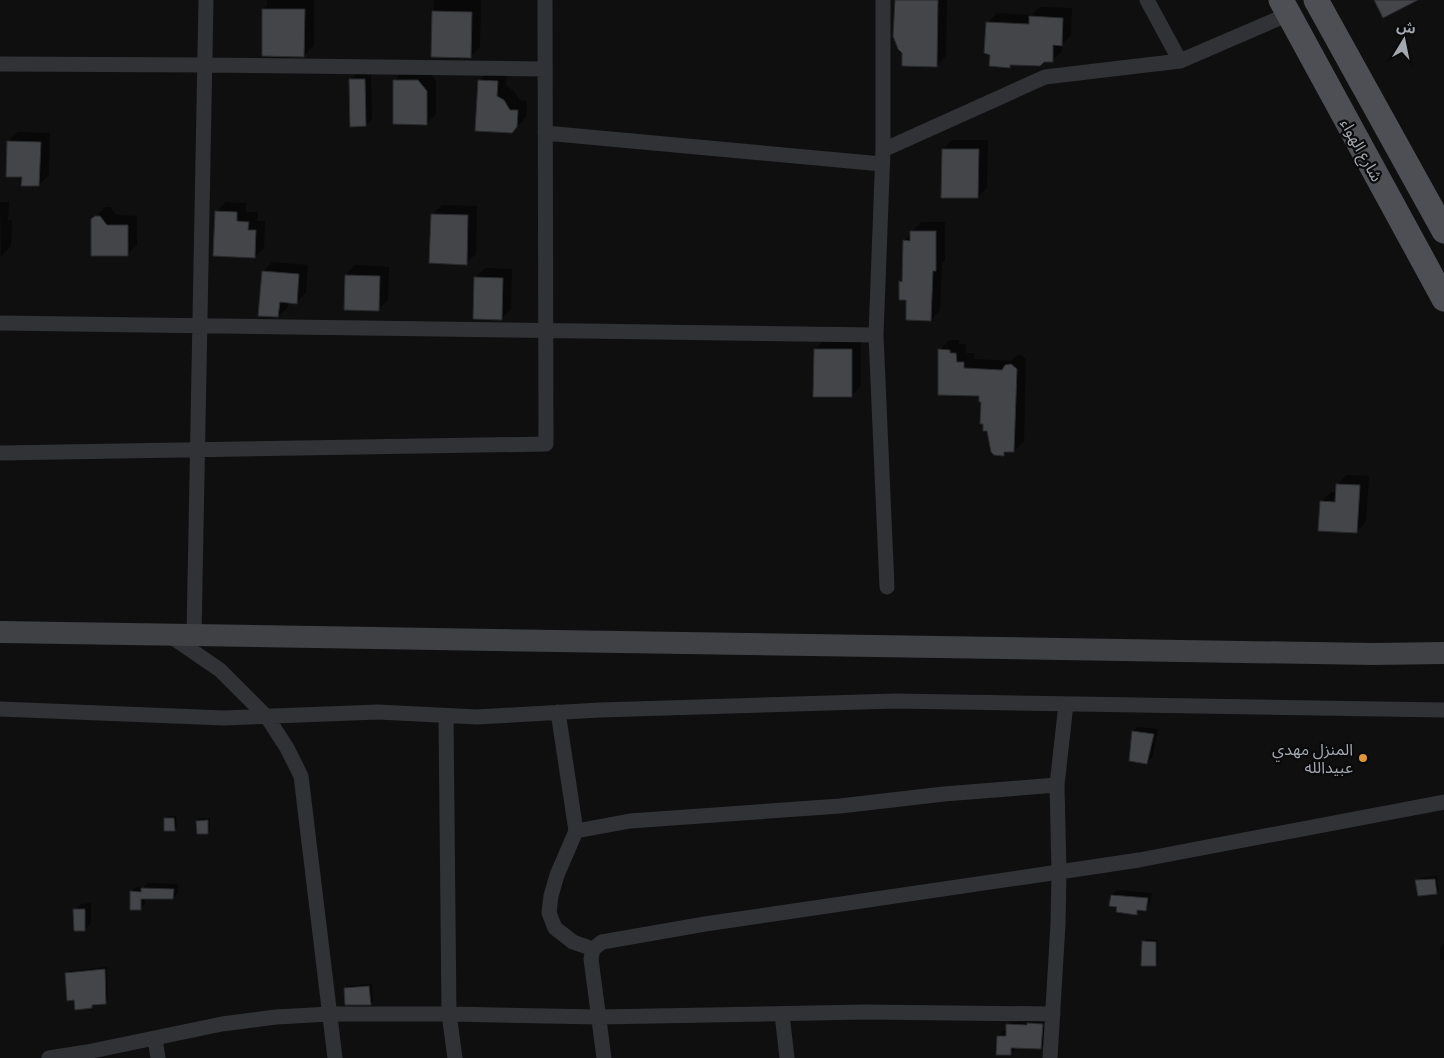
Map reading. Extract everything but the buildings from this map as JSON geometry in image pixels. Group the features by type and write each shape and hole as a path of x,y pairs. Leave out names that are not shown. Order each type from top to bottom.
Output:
{"main road":[{"name":"شارع الهواء","path":"1316,0 1444,231"},
{"name":"شارع الهواء","path":"1285,7 1444,299"}],"street":[{"path":"194,635 206,0"},
{"path":"0,453 546,444 545,0"},
{"path":"884,0 883,157 876,335 887,587"},
{"path":"1147,0 1180,61"},
{"path":"545,133 883,157 1045,77 1180,61 1285,7"},
{"path":"0,64 545,69"},
{"path":"0,323 876,335"},
{"path":"0,632 1363,654 1444,652"},
{"path":"168,635 220,670 267,717 287,748 301,776 334,1058"},
{"path":"0,709 224,718 378,712 478,717 742,705 895,702 1444,710"},
{"path":"1050,1058 1058,924 1058,785 1066,704"},
{"path":"558,712 576,830 557,875 551,896 549,913 554,928 573,942 593,949"},
{"path":"446,716 449,1014 455,1058"},
{"path":"576,830 639,820 840,806 944,794 1058,785"},
{"path":"604,1058 591,959 593,949 602,942 705,924 1140,860 1444,802"},
{"path":"49,1058 222,1024 258,1019 330,1014 598,1017 866,1012 1053,1014"},
{"path":"782,1014 787,1058"},
{"path":"155,1038 158,1058"}],"place":[{"name":"المنزل مهدي عبيدالله","path":"1363,758"}]}
